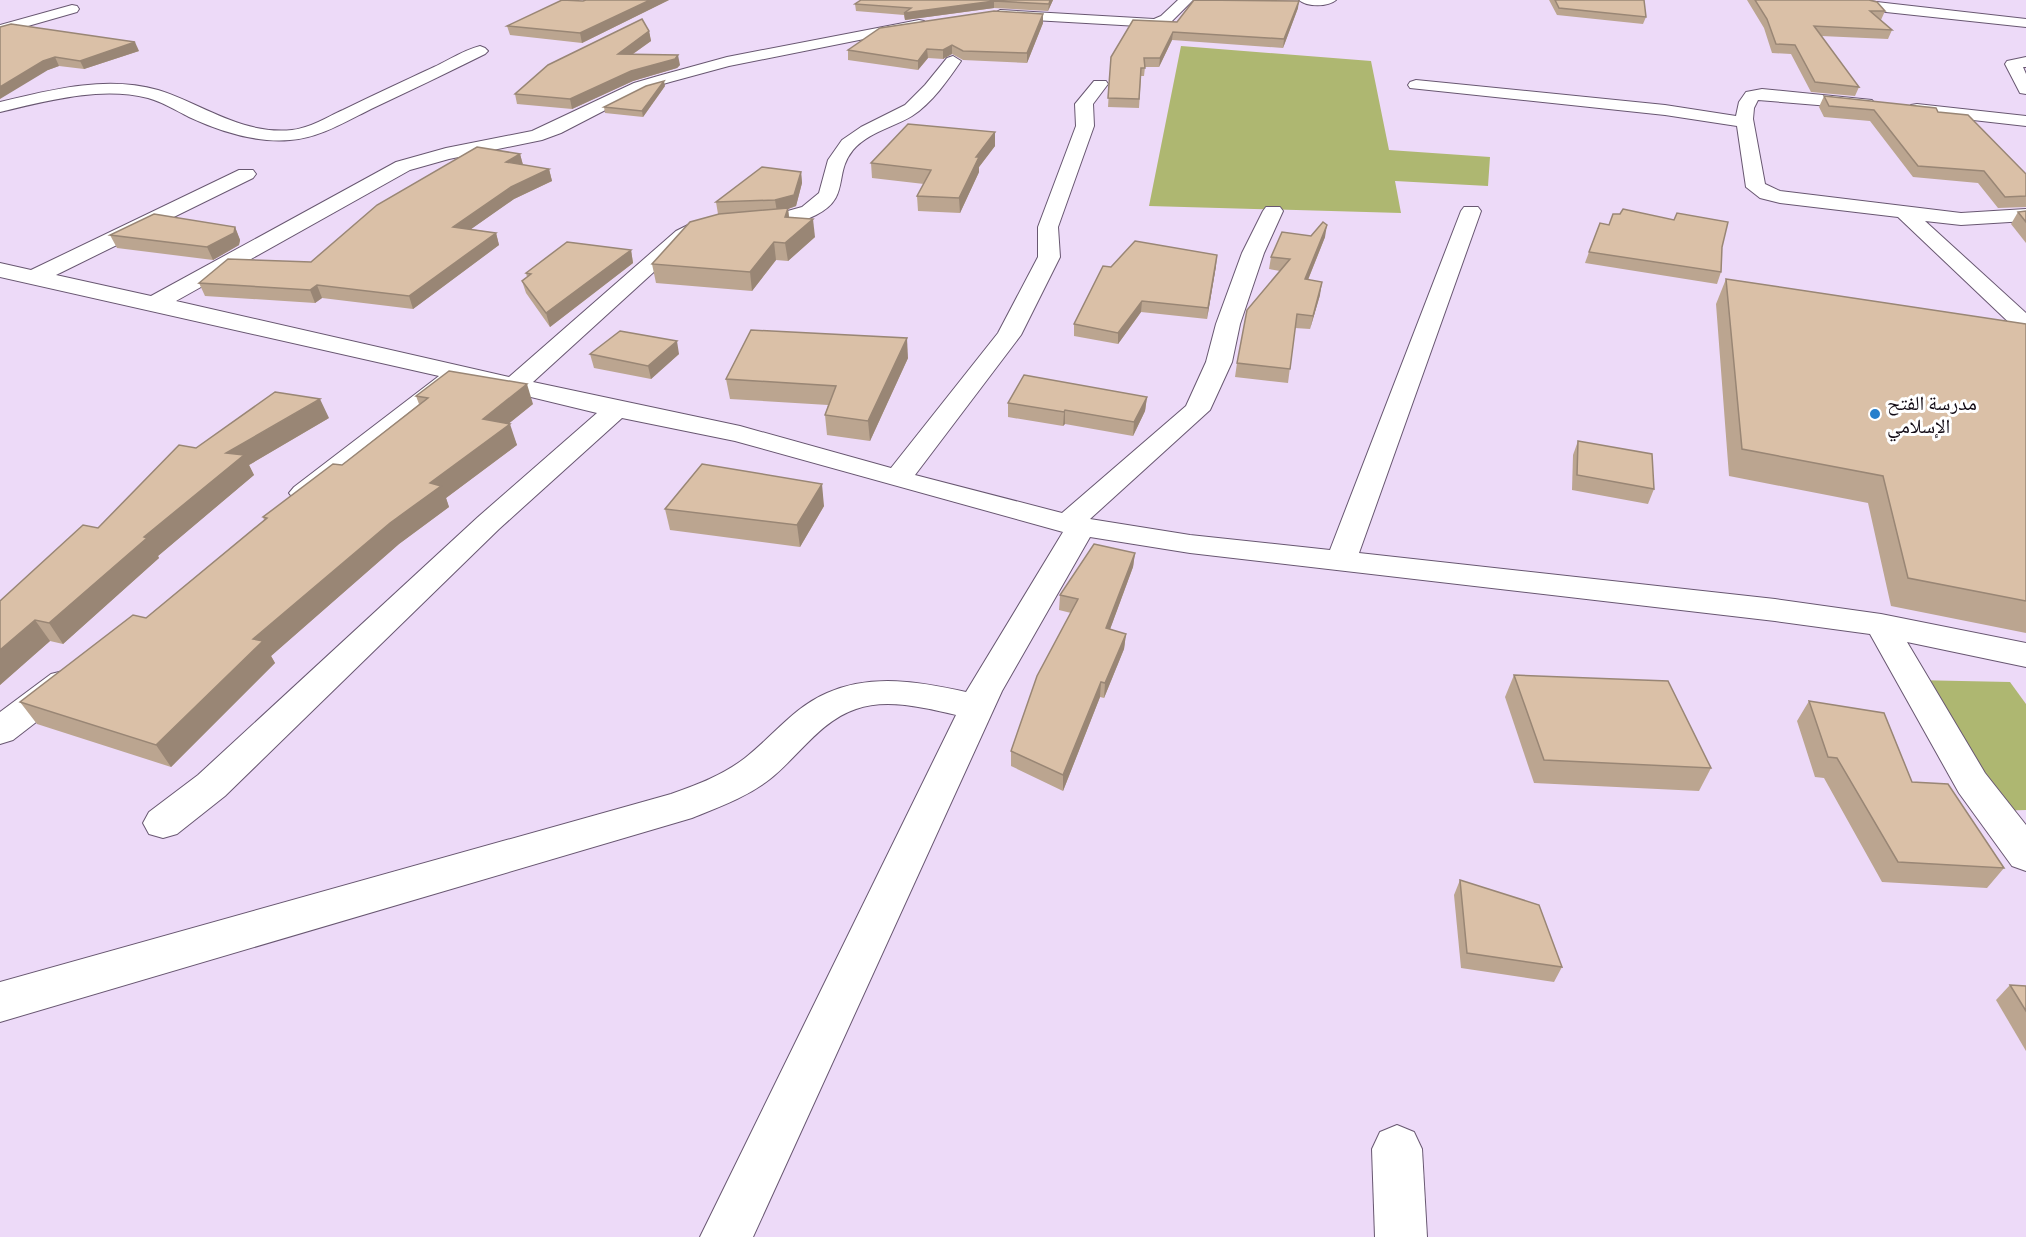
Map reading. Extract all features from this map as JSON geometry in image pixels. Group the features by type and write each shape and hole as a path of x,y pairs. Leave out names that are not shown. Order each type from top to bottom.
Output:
{"street":[{"path":"983,16 1012,14 1149,24 1161,22 1186,0"},
{"path":"1306,0 1329,0"},
{"path":"1866,0 1886,8 2026,24"},
{"path":"0,30 72,9"},
{"path":"154,304 403,166 446,154 536,136 555,129 640,86 664,79 727,62 892,28 938,21"},
{"path":"0,107 37,98 86,91 118,90 172,100 211,120 274,135 292,135 321,126 480,51"},
{"path":"514,386 683,235 697,228 721,222 778,220 809,211 829,195 831,172 838,156 856,138 878,124 905,113 945,74 953,61"},
{"path":"2025,85 2013,64 2026,62"},
{"path":"897,479 1009,335 1044,267 1049,257 1048,227 1085,126 1084,104 1100,84"},
{"path":"1416,84 1665,110 1743,122"},
{"path":"2026,121 1762,94 1752,96 1747,102 1743,122 1749,138 1756,187 1761,191 1780,197 1961,219 2026,215"},
{"path":"33,278 246,174"},
{"path":"1341,561 1471,211"},
{"path":"726,1237 984,691 1074,526 1197,410 1219,362 1228,324 1253,253 1273,212"},
{"path":"1904,212 2026,326"},
{"path":"0,270 617,409 740,434 1074,526 1190,544 1775,610 1881,625 2026,655"},
{"path":"281,512 459,373"},
{"path":"164,823 188,808 208,790 250,746 349,658 516,497 617,409"},
{"path":"1881,625 1972,783 2026,855"},
{"path":"0,731 86,666"},
{"path":"0,1002 678,807 722,790 756,770 812,717 832,704 855,696 880,693 909,695 978,707"},
{"path":"1397,1149 1401,1237"}],"green space":[{"path":"1181,46 1371,61 1389,150 1490,157 1488,186 1395,181 1401,213 1149,206"},
{"path":"1913,680 2010,682 2026,704 2026,810 1993,811"}],"building":[{"path":"562,0 650,0 580,33 507,26"},
{"path":"861,0 1050,0 1049,4 994,1 904,13 911,8 855,4"},
{"path":"1194,0 1299,1 1284,39 1173,32 1160,58 1144,58 1145,68 1141,68 1139,99 1108,98 1111,57 1133,20 1177,22"},
{"path":"1555,0 1644,0 1646,17 1559,8"},
{"path":"1755,0 1869,0 1877,2 1885,11 1870,11 1892,30 1814,26 1859,87 1815,82 1795,45 1776,44 1767,19"},
{"path":"994,11 1043,14 1027,53 963,51 952,45 943,50 927,49 918,61 848,50 880,28"},
{"path":"642,19 649,31 618,54 678,55 675,59 631,71 570,99 515,94 548,65"},
{"path":"11,24 135,42 80,61 55,57 43,61 0,87 0,27"},
{"path":"664,81 642,111 604,107 646,86"},
{"path":"1824,96 1936,108 1938,112 1968,115 2026,174 2026,196 2005,197 1984,171 1918,166 1874,110 1829,106"},
{"path":"908,124 995,132 976,157 979,157 959,198 917,196 931,170 871,163"},
{"path":"477,147 520,154 506,162 549,169 511,187 453,227 496,233 409,296 317,285 310,290 199,283 228,259 311,262 377,205"},
{"path":"762,167 801,172 794,195 775,200 716,202"},
{"path":"788,208 785,217 813,219 785,243 774,242 750,272 652,264 690,222 719,214"},
{"path":"1623,209 1674,220 1677,213 1728,222 1722,247 1721,272 1589,252 1600,223 1609,225 1613,214 1620,214"},
{"path":"2026,211 2026,222 2018,212"},
{"path":"154,214 235,227 234,233 207,247 110,235"},
{"path":"1323,222 1327,225 1305,279 1322,282 1313,316 1297,314 1290,369 1237,363 1247,310 1290,259 1271,257 1282,232 1311,236"},
{"path":"1135,241 1217,255 1208,308 1142,301 1118,333 1074,324 1103,266 1111,267"},
{"path":"567,242 631,250 546,313 522,281 531,274 526,273"},
{"name":"مدرسة الفتح الإسلامي","path":"1726,279 2026,324 2026,601 1908,578 1883,476 1742,449"},
{"path":"751,330 907,338 868,421 825,415 836,386 726,379"},
{"path":"620,331 677,341 648,366 590,354"},
{"path":"449,371 527,384 483,419 510,424 430,483 441,486 390,523 253,639 263,641 156,745 20,702 133,615 146,618 267,518 263,517 333,464 342,465 428,398 416,396"},
{"path":"1024,375 1147,397 1134,422 1008,403"},
{"path":"275,392 320,399 226,453 244,455 144,537 147,538 49,623 35,620 0,650 0,601 83,525 98,528 179,445 196,448"},
{"path":"1578,441 1652,454 1654,489 1577,475"},
{"path":"702,464 822,484 797,525 665,509"},
{"path":"1094,544 1135,553 1106,628 1126,634 1105,683 1101,682 1063,775 1011,751 1037,676 1078,599 1060,595"},
{"path":"1514,675 1668,681 1711,768 1544,760"},
{"path":"1809,701 1884,713 1912,782 1948,784 2004,868 1898,862 1837,758 1828,757"},
{"path":"1460,880 1539,905 1562,967 1467,953"},
{"path":"2010,985 2026,986 2026,1011"}],"place":[{"name":"مدرسة الفتح الإسلامي","path":"1875,414"}]}
